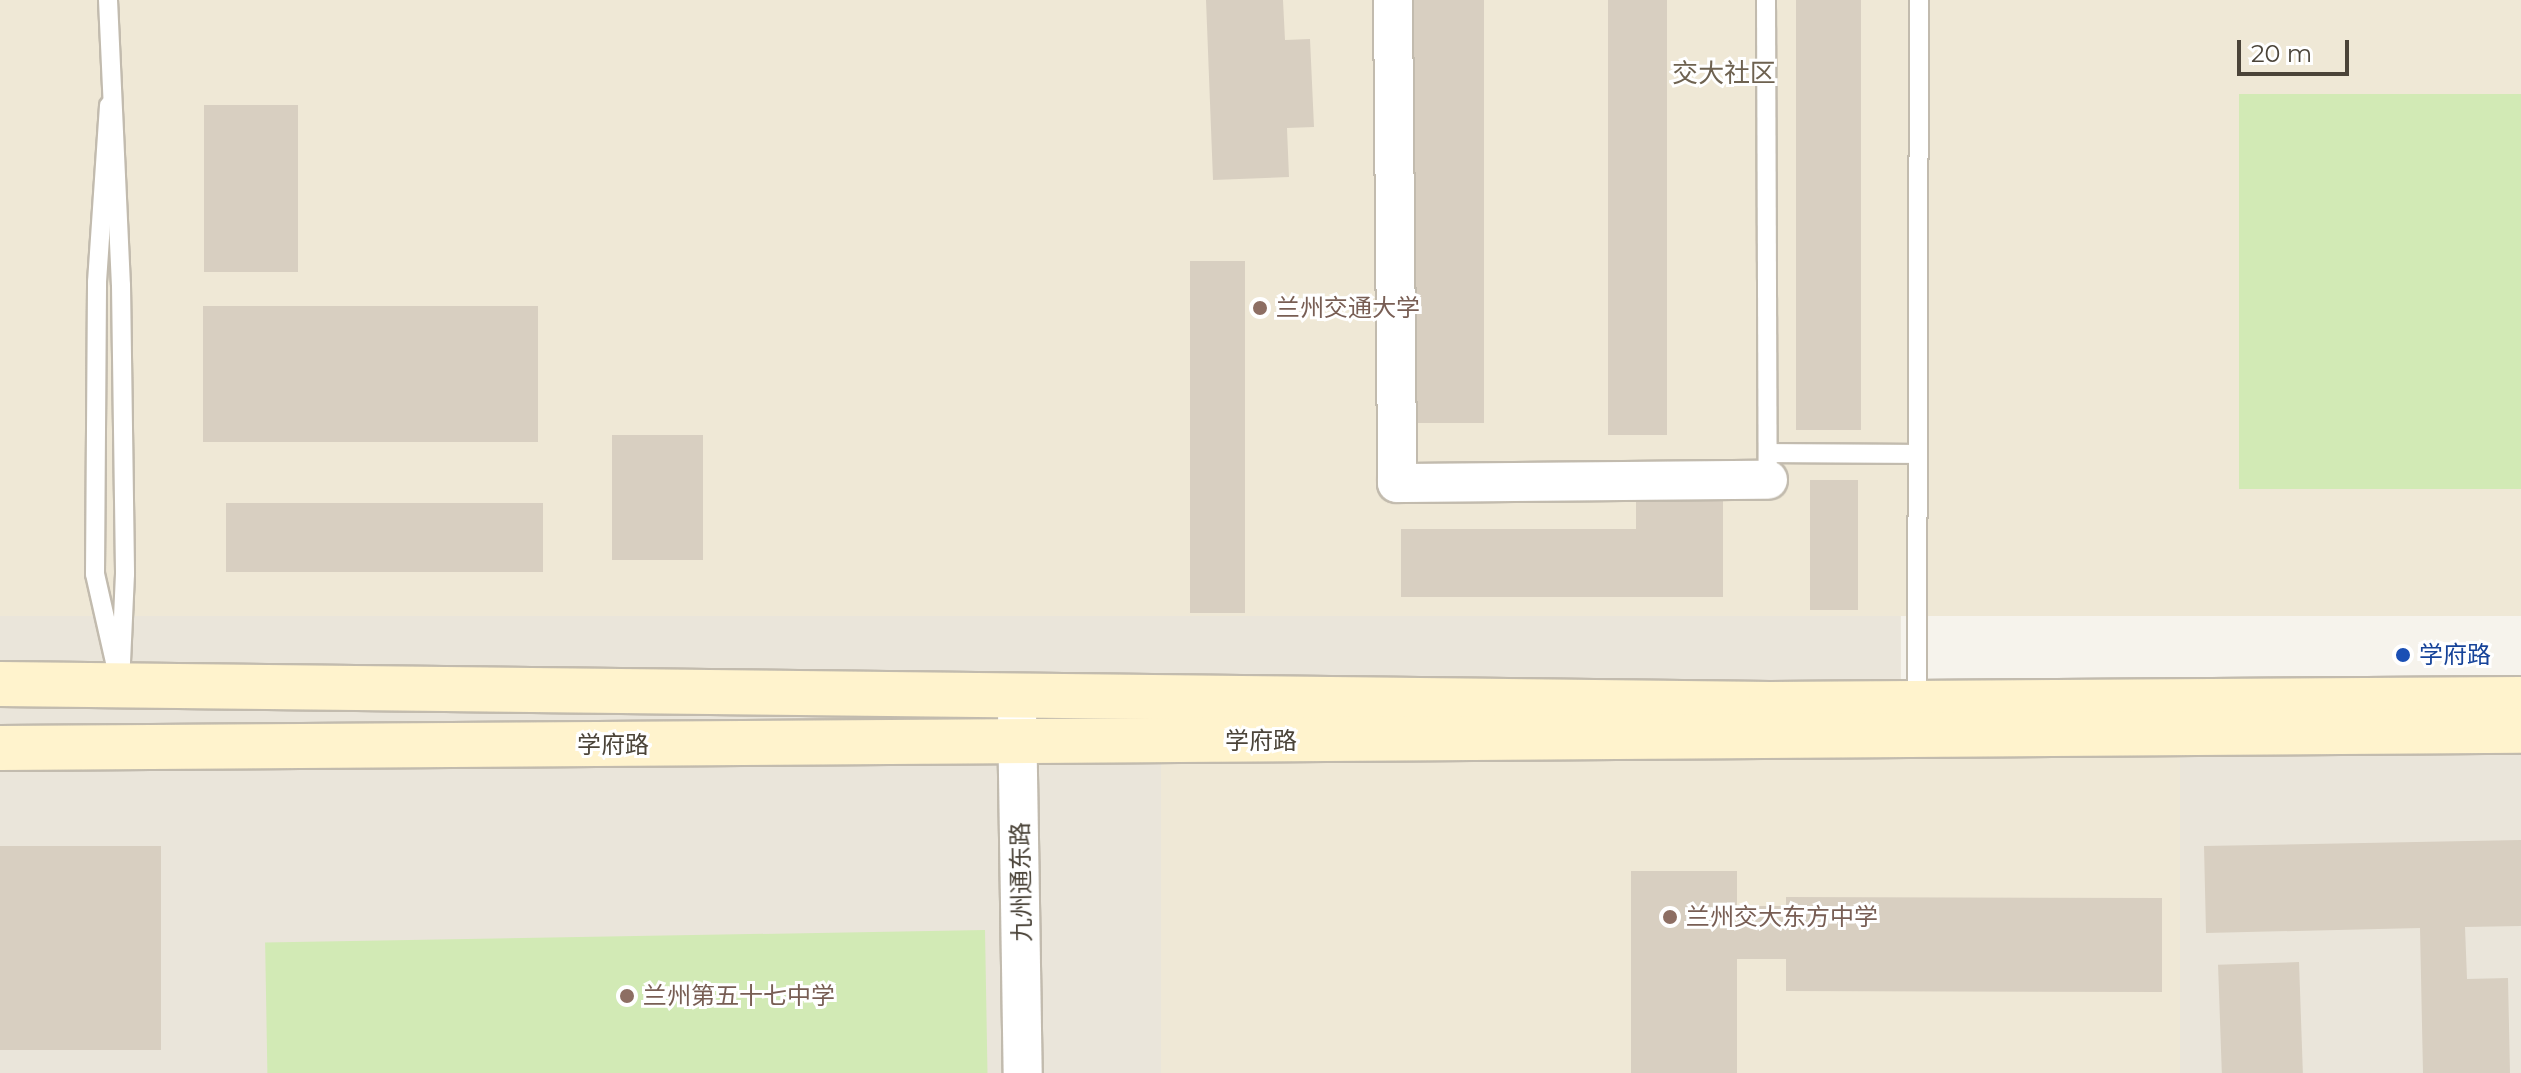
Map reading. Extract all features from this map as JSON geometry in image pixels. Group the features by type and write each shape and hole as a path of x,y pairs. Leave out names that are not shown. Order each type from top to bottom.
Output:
{"street":[{"path":"1393,0 1397,483 1768,467"},
{"name":"学府路","path":"0,684 1917,703 2521,699"},
{"name":"九州通东路","path":"1016,692 1020,743 1023,1073"},
{"name":"学府路","path":"0,748 2521,731"}],"lane":[{"path":"108,0 109,105 121,285 125,574 120,684"},
{"path":"1766,0 1768,467 1918,454"},
{"path":"1917,703 1919,0"},
{"path":"109,105 97,282 95,574 120,684"}],"shaded area":[{"path":"0,0 1900,0 1901,723 2521,702 2521,1073 0,1073"},
{"name":"兰州交通大学","path":"0,0 2521,0 2521,616 0,616"},
{"name":"兰州交大东方中学","path":"1161,754 2180,754 2180,1073 1161,1073"}],"green space":[{"path":"2239,94 2521,94 2521,489 2239,489"},
{"name":"兰州第五十七中学","path":"985,930 987,1073 267,1073 265,943"}],"building":[{"path":"1206,0 1283,0 1285,40 1310,39 1314,127 1287,128 1289,177 1213,180"},
{"path":"1409,0 1484,0 1484,423 1409,423"},
{"path":"1608,0 1667,0 1667,435 1608,435"},
{"path":"1796,0 1861,0 1861,430 1796,430"},
{"path":"204,105 298,105 298,272 204,272"},
{"path":"1190,261 1245,261 1245,613 1190,613"},
{"path":"203,306 538,306 538,442 203,442"},
{"path":"612,435 703,435 703,560 612,560"},
{"path":"1810,480 1858,480 1858,610 1810,610"},
{"path":"1636,495 1723,495 1723,597 1401,597 1401,529 1636,529"},
{"path":"226,503 543,503 543,572 226,572"},
{"path":"2521,840 2521,926 2465,927 2467,979 2508,978 2510,1073 2423,1073 2420,928 2206,933 2204,846"},
{"path":"0,846 161,846 161,1050 0,1050"},
{"path":"1631,871 1737,871 1737,906 1786,906 1786,897 2162,898 2162,992 1786,991 1786,959 1737,959 1737,1073 1631,1073"},
{"path":"2299,962 2303,1073 2222,1073 2218,965"}],"place":[{"name":"兰州交通大学","path":"1260,308"},
{"name":"学府路","path":"2403,655"},
{"name":"兰州交大东方中学","path":"1670,917"},
{"name":"兰州第五十七中学","path":"627,996"}],"district":[{"name":"交大社区","path":"1724,74"}]}
